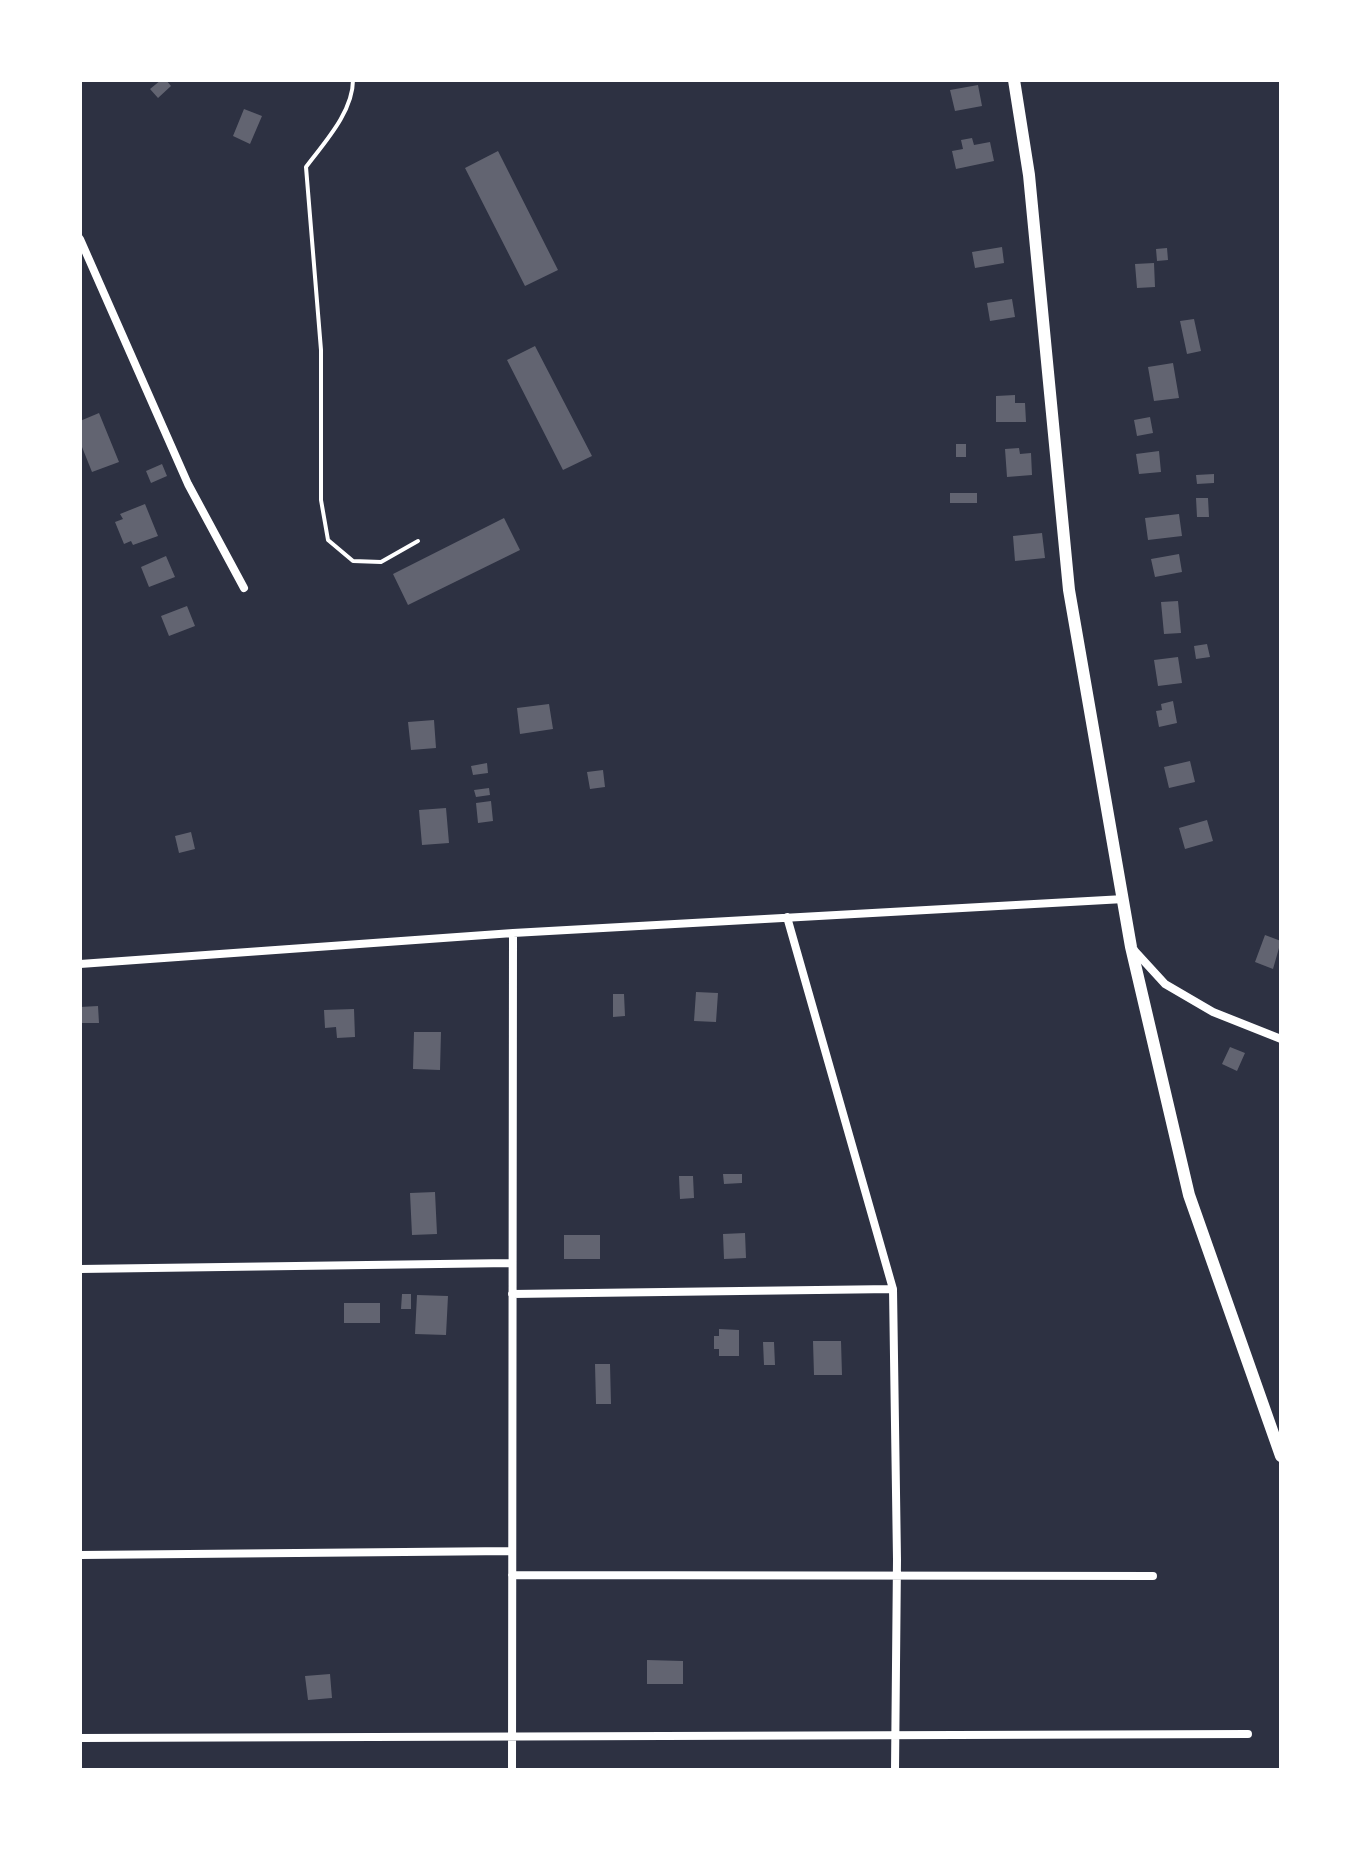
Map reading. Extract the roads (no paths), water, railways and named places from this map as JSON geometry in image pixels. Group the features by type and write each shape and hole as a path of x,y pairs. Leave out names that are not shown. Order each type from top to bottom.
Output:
{"main road":[{"path":"1014,80 1029,175 1069,590 1131,947 1189,1195 1281,1456"}],"street":[{"path":"80,239 188,484 244,588"},
{"path":"80,964 513,933 1124,899"},
{"path":"787,917 893,1289 897,1576 895,1770"},
{"path":"512,1770 513,933"},
{"path":"1131,947 1165,984 1213,1012 1281,1039"},
{"path":"80,1269 511,1263"},
{"path":"512,1294 893,1289"},
{"path":"80,1555 512,1551"},
{"path":"512,1575 1153,1576"},
{"path":"80,1738 1248,1734"}],"lane":[{"path":"353,80 353,91 333,131 306,167 321,350 321,500 328,540 353,561 381,562 418,541"}]}
